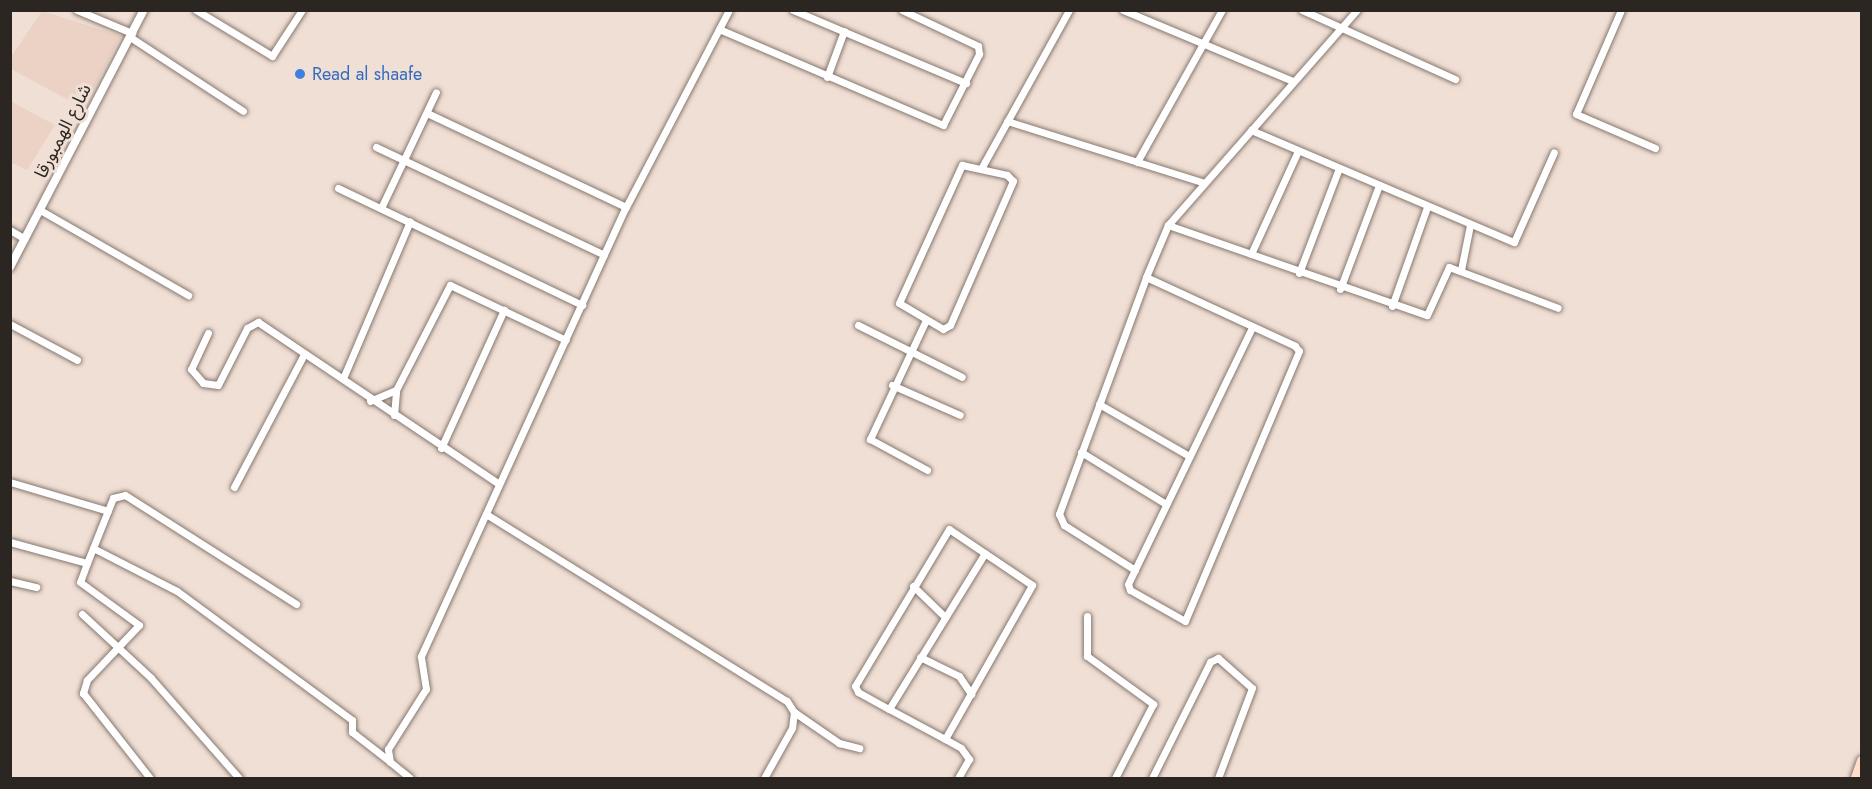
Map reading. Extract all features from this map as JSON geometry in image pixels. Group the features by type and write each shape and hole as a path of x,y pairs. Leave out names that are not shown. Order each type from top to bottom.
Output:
{"main road":[{"path":"1856,778 1862,761"}],"street":[{"path":"78,10 131,35 243,111"},
{"name":"شارع الهمبورقا","path":"10,267 144,10"},
{"path":"196,10 272,56 302,10"},
{"path":"390,762 388,749 426,689 421,656 626,207 729,10"},
{"path":"794,10 966,83"},
{"path":"718,29 943,125 966,83 978,46 902,10"},
{"path":"982,167 1069,10"},
{"path":"1123,10 1293,81"},
{"path":"1137,162 1222,10"},
{"path":"1302,10 1340,30 1455,79"},
{"path":"1135,570 1060,519 1081,453 1146,277 1168,225 1202,182 1357,10"},
{"path":"1620,10 1576,114 1655,148"},
{"path":"827,77 844,31"},
{"path":"381,208 405,162 436,92"},
{"path":"427,112 626,207"},
{"path":"1007,121 1202,182"},
{"path":"1251,130 1427,207 1514,242 1554,152"},
{"path":"376,147 604,255"},
{"path":"1251,254 1298,151"},
{"path":"962,165 982,167 1013,181 950,325 943,329 899,303 962,165"},
{"path":"1299,273 1339,168"},
{"path":"1340,289 1379,185"},
{"path":"338,188 582,305"},
{"path":"1392,306 1427,207"},
{"path":"40,210 188,295"},
{"path":"345,376 410,221"},
{"path":"1168,225 1340,289 1427,315 1446,270 1461,270 1558,308"},
{"path":"1461,270 1470,225"},
{"path":"10,230 25,239"},
{"path":"1146,277 1252,328 1299,351 1190,618 1130,590 1135,570 1252,328"},
{"path":"394,415 396,390 446,287 453,285 566,340"},
{"path":"441,448 504,310"},
{"path":"926,320 892,385 870,442 927,470"},
{"path":"208,333 191,372 210,386 221,381 255,322 441,448 499,483"},
{"path":"10,324 77,360"},
{"path":"858,325 962,377"},
{"path":"234,487 304,354"},
{"path":"892,385 960,415"},
{"path":"370,401 396,390"},
{"path":"1099,404 1189,456"},
{"path":"1081,453 1166,504"},
{"path":"10,482 108,511"},
{"path":"150,778 83,693 87,680 139,624 80,582 113,498 125,495 296,604"},
{"path":"486,514 752,675 794,712 839,743 859,748"},
{"path":"945,740 1032,591 1023,575 946,529 855,686 889,709 945,740 969,759 958,778"},
{"path":"10,542 87,563"},
{"path":"93,548 177,591 352,720 352,732 410,778"},
{"path":"889,709 985,552"},
{"path":"10,581 36,587"},
{"path":"913,586 945,617"},
{"path":"82,614 119,646 239,778"},
{"path":"1087,616 1087,656 1153,704 1115,778"},
{"path":"920,657 959,676 971,694"},
{"path":"1152,778 1210,662 1218,658 1252,687 1218,778"},
{"path":"764,778 792,728 794,712"}],"shaded area":[{"path":"42,11 121,36 91,94 78,89 72,102 11,69 11,57"},
{"path":"10,101 55,125 27,170 11,162"}],"place":[{"name":"Read al shaafe","path":"300,74"}]}
